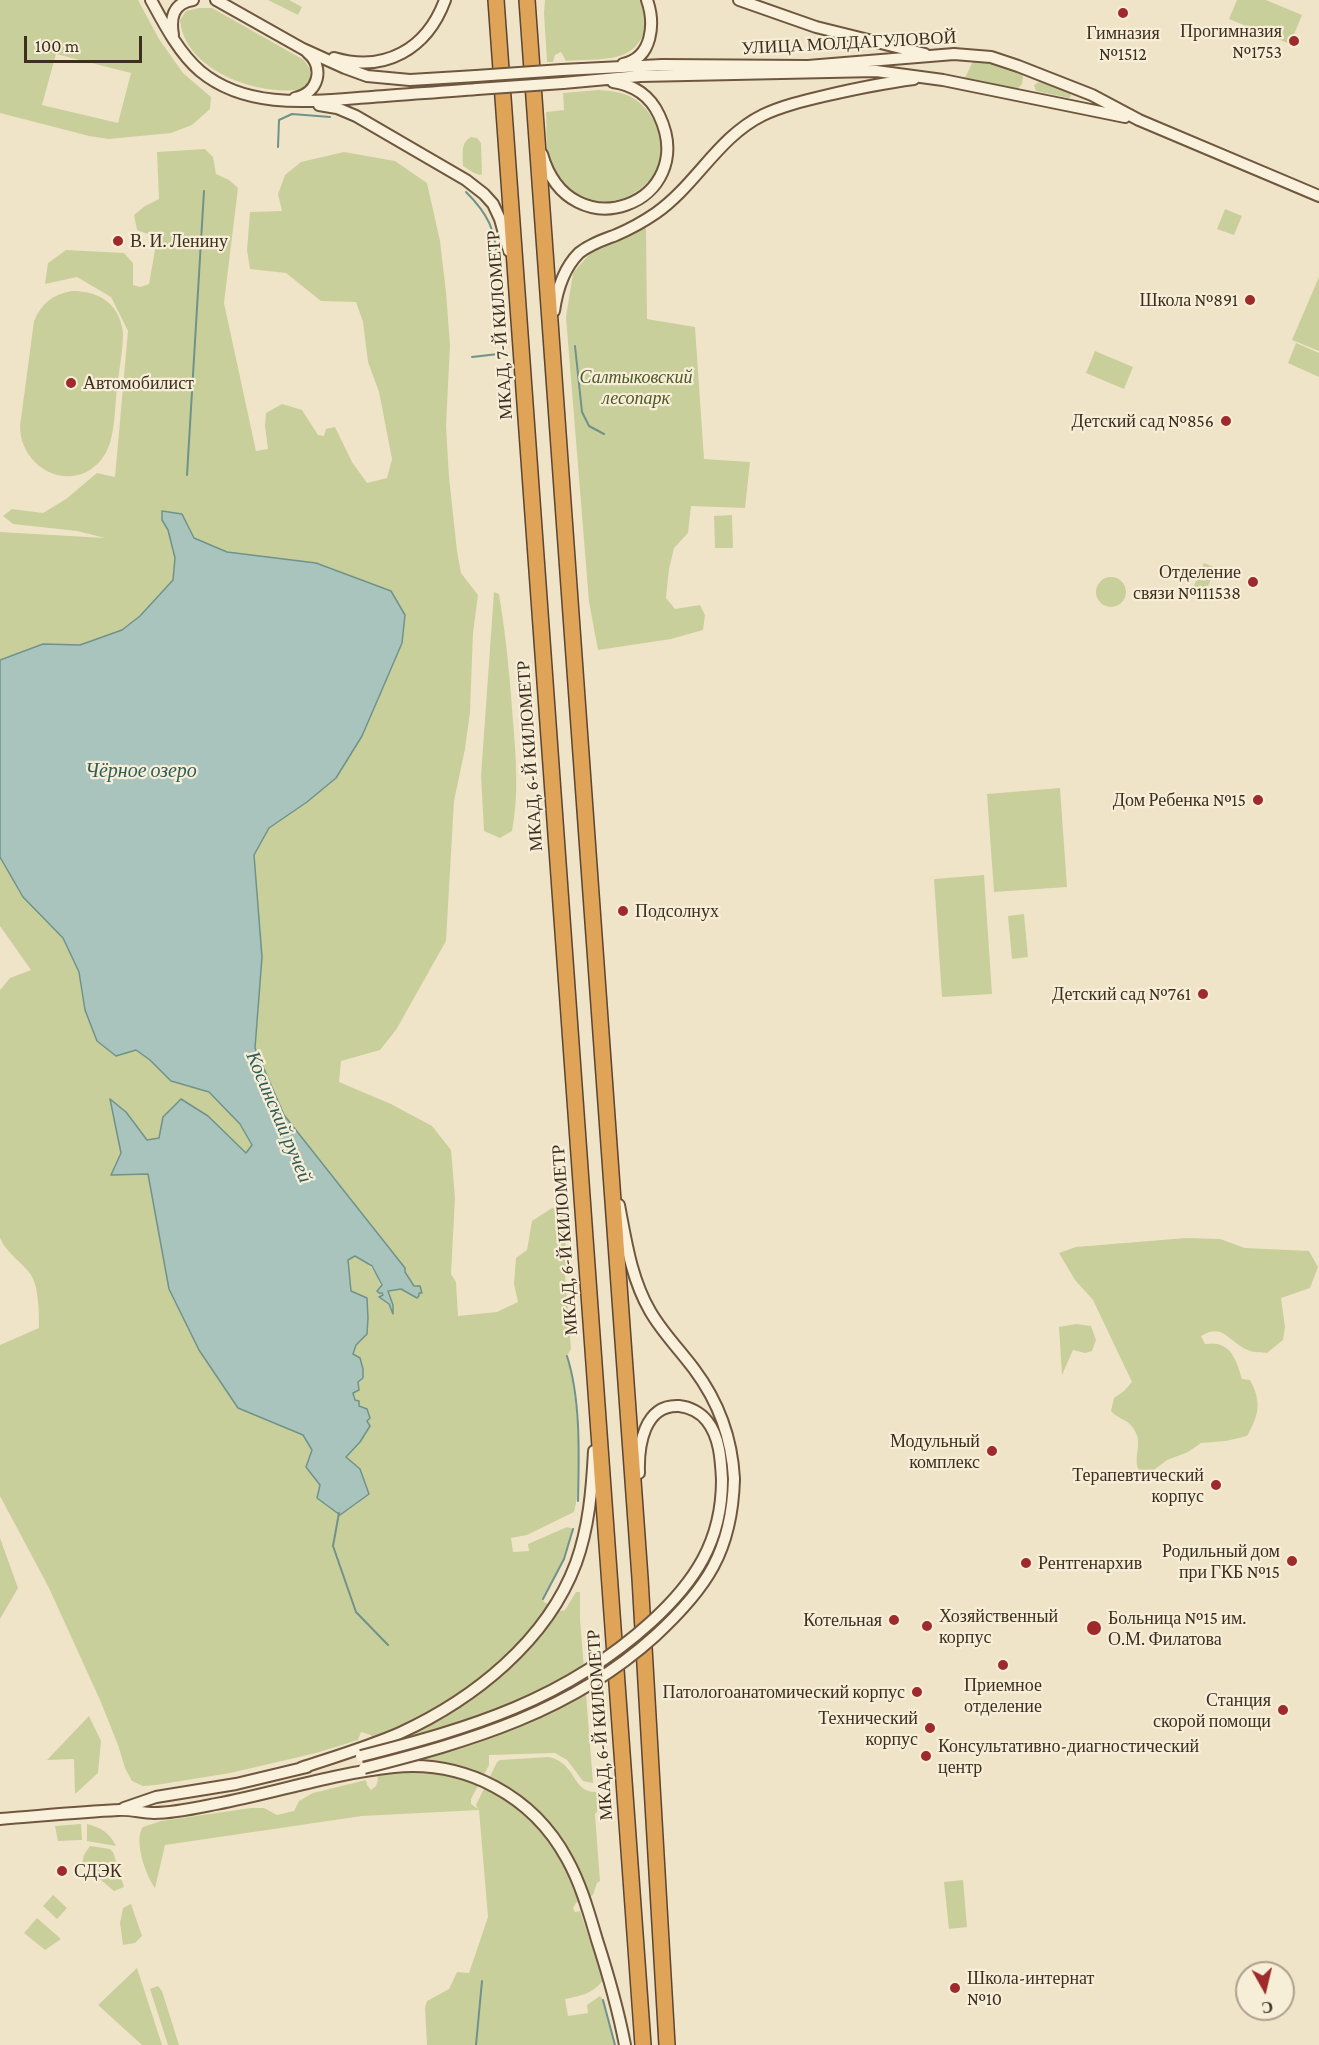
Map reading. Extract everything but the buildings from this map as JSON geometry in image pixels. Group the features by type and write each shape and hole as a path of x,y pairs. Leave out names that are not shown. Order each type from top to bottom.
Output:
{"highway":[{"name":"МКАД, 7-Й КИЛОМЕТР","path":"496,0 542,647"},
{"path":"527,0 640,1578 667,2045"},
{"name":"МКАД, 6-Й КИЛОМЕТР","path":"542,647 643,2045"}],"main road":[{"path":"151,0 184,54 216,82 255,97 337,108 356,116 466,180 484,194 493,204 500,219 516,285"},
{"path":"174,39 172,13 179,5 193,0"},
{"path":"206,0 220,2 303,49 311,56 316,64 318,75 316,84 310,92 300,97 280,101"},
{"path":"303,49 360,63 394,57 409,51 422,40 433,27 446,0"},
{"path":"530,38 534,0"},
{"path":"605,67 628,63 638,57 645,48 652,22 647,0"},
{"path":"739,0 816,27 934,56"},
{"name":"УЛИЦА МОЛДАГУЛОВОЙ","path":"303,49 367,76 410,80 605,67 808,66 974,54 1004,61 1092,95 1139,120 1319,196"},
{"name":"УЛИЦА МОЛДАГУЛОВОЙ","path":"280,101 312,101 639,76 865,71 892,72 927,78 1139,120"},
{"path":"551,338 556,298 562,278 579,253 588,246 638,225 658,212 679,194 729,138 743,126 789,105 881,83 927,78"},
{"path":"536,132 545,163 554,181 563,192 578,202 594,208 610,209 627,206 640,199 662,175 667,160 667,142 663,124 647,97 624,83 601,80"},
{"path":"0,1819 121,1809 162,1812 217,1804 364,1770 470,1739 519,1721 569,1697 628,1658 680,1611 711,1572 730,1523 734,1479 729,1439 714,1400 657,1323 638,1287 630,1260 609,1151"},
{"path":"360,1752 412,1727 480,1685 532,1636 556,1602 575,1564 584,1536 593,1469 597,1406"},
{"path":"121,1809 156,1797 236,1784 467,1727 524,1705 581,1675 628,1643 676,1598 700,1566 713,1539 718,1520 722,1480 717,1442 704,1417 691,1409 678,1406 663,1408 654,1414 642,1437 639,1453 640,1578"},
{"path":"364,1770 406,1766 437,1768 468,1775 506,1792 528,1809 554,1838 568,1860 587,1906 611,1986 625,2045"}],"green space":[{"path":"0,0 138,0 159,39 183,73 211,97 210,109 192,125 171,133 109,139 0,113","holes":["56,54 131,73 118,123 42,105"]},
{"path":"268,0 289,0 302,7 298,15"},
{"path":"545,0 640,0 646,15 644,32 639,43 622,55 612,58 566,61 561,52 555,55 553,62 547,62"},
{"path":"1237,0 1266,0 1302,15 1290,44 1229,19"},
{"path":"212,8 304,60 310,69 311,80 305,89 267,89 228,77 210,67 195,54 185,38 180,20 186,11"},
{"path":"974,59 1019,72 1023,76 1022,84 1018,88 1013,88 965,78"},
{"path":"1039,82 1070,92 1071,96 1069,98 1036,91 1034,85"},
{"path":"598,90 624,94 643,106 654,121 662,145 658,167 645,185 627,197 606,202 584,199 564,186 550,162 547,144 546,112 564,110 563,93"},
{"path":"471,137 477,138 481,143 482,174 480,175 463,166 465,142"},
{"path":"205,149 213,157 216,174 229,180 238,188 224,303 256,451 268,449 266,413 282,404 302,410 318,435 324,436 326,429 335,427 352,462 367,483 387,478 392,459 379,392 368,362 363,322 356,302 321,301 286,273 250,269 247,250 250,212 282,211 278,194 285,175 301,162 344,152 395,161 427,183 440,241 450,345 446,426 449,477 461,573 478,595 473,633 470,712 454,801 446,941 396,1030 380,1050 341,1061 339,1082 391,1104 432,1126 451,1150 455,1198 451,1274 456,1282 458,1316 497,1312 518,1302 514,1284 516,1258 527,1250 532,1221 552,1208 562,1210 568,1269 565,1274 571,1349 567,1356 574,1389 578,1434 577,1497 574,1512 527,1535 511,1538 513,1552 529,1551 528,1544 567,1527 573,1529 564,1559 543,1599 544,1602 561,1611 565,1610 576,1592 580,1592 580,1619 593,1783 583,1781 567,1760 555,1753 489,1755 489,1765 471,1799 471,1804 478,1809 476,1805 500,1760 549,1757 565,1766 583,1788 597,1792 599,1806 595,1814 600,1881 593,1895 576,1903 573,1908 575,1912 580,1911 603,1980 591,1991 565,1999 568,2016 588,2013 587,2005 600,1996 615,2045 427,2045 425,2008 427,2001 449,1989 457,1972 469,1973 488,1917 479,1810 362,1816 165,1845 155,1888 148,1875 140,1849 139,1840 143,1827 161,1821 251,1808 264,1808 277,1815 294,1811 299,1801 313,1793 366,1780 371,1790 376,1786 378,1780 371,1735 361,1732 358,1740 316,1753 230,1773 156,1785 143,1786 132,1781 100,1700 49,1588 0,1496 0,1345 39,1328 38,1301 34,1280 0,1238 0,990 10,978 31,970 0,926 0,857 23,897 63,938 79,972 85,1010 116,1056 136,1050 171,1081 209,1092 240,1124 252,1146 246,1154 208,1116 163,1117 159,1139 147,1140 126,1112 110,1100 122,1153 112,1175 148,1174 169,1289 238,1408 303,1435 313,1450 320,1486 317,1491 360,1442 370,1426 353,1392 353,1355 356,1345 367,1334 351,1292 348,1260 355,1256 371,1267 381,1288 383,1295 380,1297 389,1304 388,1292 392,1290 403,1290 417,1298 418,1293 422,1292 414,1286 405,1268 284,1115 255,1048 262,957 254,855 269,828 307,802 336,778 362,736 402,643 405,615 391,591 316,563 227,552 193,538 182,514 162,520 168,530 175,558 173,580 140,616 122,630 80,645 43,644 0,660 0,532 105,538 77,531 13,524 3,516 12,509 43,513 66,499 97,473 115,477 128,331 111,297 77,277 45,284 48,263 66,250 124,253 133,263 133,285 140,287 149,284 156,244 153,236 137,230 134,215 159,199 157,152"},
{"path":"1225,209 1242,216 1234,235 1217,229"},
{"name":"Салтыковский лесопарк","path":"646,227 647,319 695,327 704,459 750,462 745,508 691,506 688,533 674,548 666,598 675,609 700,605 705,615 703,630 671,639 598,650 589,602 566,317 573,273 592,251"},
{"path":"1319,277 1319,351 1292,340"},
{"name":"Автомобилист","path":"72,291 99,296 110,304 120,320 123,340 112,436 105,454 89,470 76,476 63,476 38,465 22,441 20,426 34,321 48,301"},
{"path":"1296,343 1319,353 1319,377 1288,363"},
{"path":"1095,351 1133,367 1124,389 1086,373"},
{"path":"732,515 733,548 715,548 714,516"},
{"path":"1204,563 1216,568 1205,593 1193,588"},
{"path":"1111,577 1117,578 1125,586 1125,598 1117,606 1111,607 1105,606 1097,598 1096,592 1097,586 1105,578"},
{"path":"494,592 499,594 506,641 516,776 516,804 512,831 500,838 484,831 481,776"},
{"path":"1060,788 1067,887 994,892 987,794"},
{"path":"984,875 992,994 942,997 934,879"},
{"path":"1024,914 1028,957 1012,959 1008,916"},
{"path":"1186,1238 1220,1239 1245,1248 1309,1251 1318,1267 1310,1288 1281,1298 1285,1327 1283,1340 1267,1353 1250,1351 1241,1347 1221,1332 1209,1332 1201,1336 1205,1344 1214,1343 1231,1352 1242,1379 1250,1380 1254,1388 1258,1408 1247,1436 1201,1443 1188,1452 1167,1460 1146,1476 1138,1468 1136,1433 1127,1422 1111,1411 1114,1398 1132,1382 1093,1300 1075,1280 1059,1253 1076,1247"},
{"path":"1076,1324 1091,1326 1096,1340 1092,1351 1085,1353 1073,1350 1062,1375 1059,1327"},
{"path":"0,1538 18,1588 0,1619"},
{"path":"89,1716 101,1741 98,1773 75,1794 74,1759 47,1760"},
{"path":"81,1824 82,1840 58,1841 55,1826"},
{"path":"87,1824 104,1831 116,1846 87,1841"},
{"path":"90,1846 110,1849 113,1852 124,1887 114,1891 82,1864 84,1855"},
{"path":"963,1880 967,1927 949,1929 944,1882"},
{"path":"53,1895 67,1908 57,1919 43,1906"},
{"path":"131,1904 142,1936 135,1943 123,1945 120,1923 123,1908"},
{"path":"37,1918 61,1939 45,1950 24,1933"},
{"path":"137,1968 162,2045 142,2045 98,2005"},
{"path":"158,1986 162,1991 179,2045 168,2045 150,1989"}],"water":[{"name":"Чёрное озеро","path":"162,511 182,514 194,538 227,552 316,563 391,591 405,615 402,643 362,736 336,778 307,802 269,828 254,855 262,957 255,1048 284,1115 405,1268 414,1286 420,1286 422,1293 419,1293 417,1298 401,1289 388,1291 393,1305 393,1314 389,1304 379,1297 383,1295 377,1291 382,1285 372,1266 355,1256 348,1260 351,1291 367,1298 367,1334 356,1345 353,1354 360,1358 363,1378 358,1382 359,1390 353,1393 355,1400 359,1401 359,1406 367,1409 370,1418 367,1421 370,1426 360,1442 346,1457 360,1469 369,1494 340,1515 317,1498 320,1485 306,1467 312,1450 303,1435 238,1408 199,1350 169,1289 148,1174 111,1175 121,1153 110,1099 126,1112 147,1140 159,1138 163,1117 181,1099 208,1116 246,1153 252,1145 240,1124 209,1092 171,1081 136,1050 116,1056 97,1041 85,1010 79,972 63,938 23,897 0,857 0,660 43,644 80,645 122,630 140,616 173,580 175,558 168,530 162,520"}],"waterway":[{"path":"278,147 279,120 292,114 330,117"},
{"path":"187,475 204,191"},
{"path":"466,192 485,215 493,232 497,262"},
{"path":"575,346 582,412 589,426 604,434"},
{"path":"472,357 507,353"},
{"path":"567,1356 577,1409 578,1501"},
{"name":"Косинский ручей","path":"339,1513 333,1546 356,1612 388,1645"},
{"path":"543,1599 564,1559 573,1529"},
{"name":"Косинский ручей","path":"476,2045 482,1981"},
{"path":"603,2000 615,2045"}],"place":[{"name":"Гимназия №1512","path":"1123,13"},
{"name":"Прогимназия №1753","path":"1294,41"},
{"name":"В. И. Ленину","path":"118,241"},
{"name":"Школа №891","path":"1250,300"},
{"name":"Автомобилист","path":"71,383"},
{"name":"Детский сад №856","path":"1226,421"},
{"name":"Отделение связи №111538","path":"1253,582"},
{"name":"Дом Ребенка №15","path":"1258,800"},
{"name":"Подсолнух","path":"623,911"},
{"name":"Детский сад №761","path":"1203,994"},
{"name":"Модульный комплекс","path":"992,1451"},
{"name":"Терапевтический корпус","path":"1216,1485"},
{"name":"Родильный дом при ГКБ №15","path":"1292,1561"},
{"name":"Рентгенархив","path":"1026,1563"},
{"name":"Котельная","path":"894,1620"},
{"name":"Хозяйственный корпус","path":"927,1626"},
{"name":"Больница №15 им. О.М. Филатова","path":"1094,1628"},
{"name":"Приемное отделение","path":"1003,1665"},
{"name":"Патологоанатомический корпус","path":"917,1692"},
{"name":"Станция скорой помощи","path":"1283,1710"},
{"name":"Технический корпус","path":"930,1728"},
{"name":"Консультативно-диагностический центр","path":"926,1756"},
{"name":"СДЭК","path":"62,1871"},
{"name":"Школа-интернат №10","path":"955,1988"}]}
